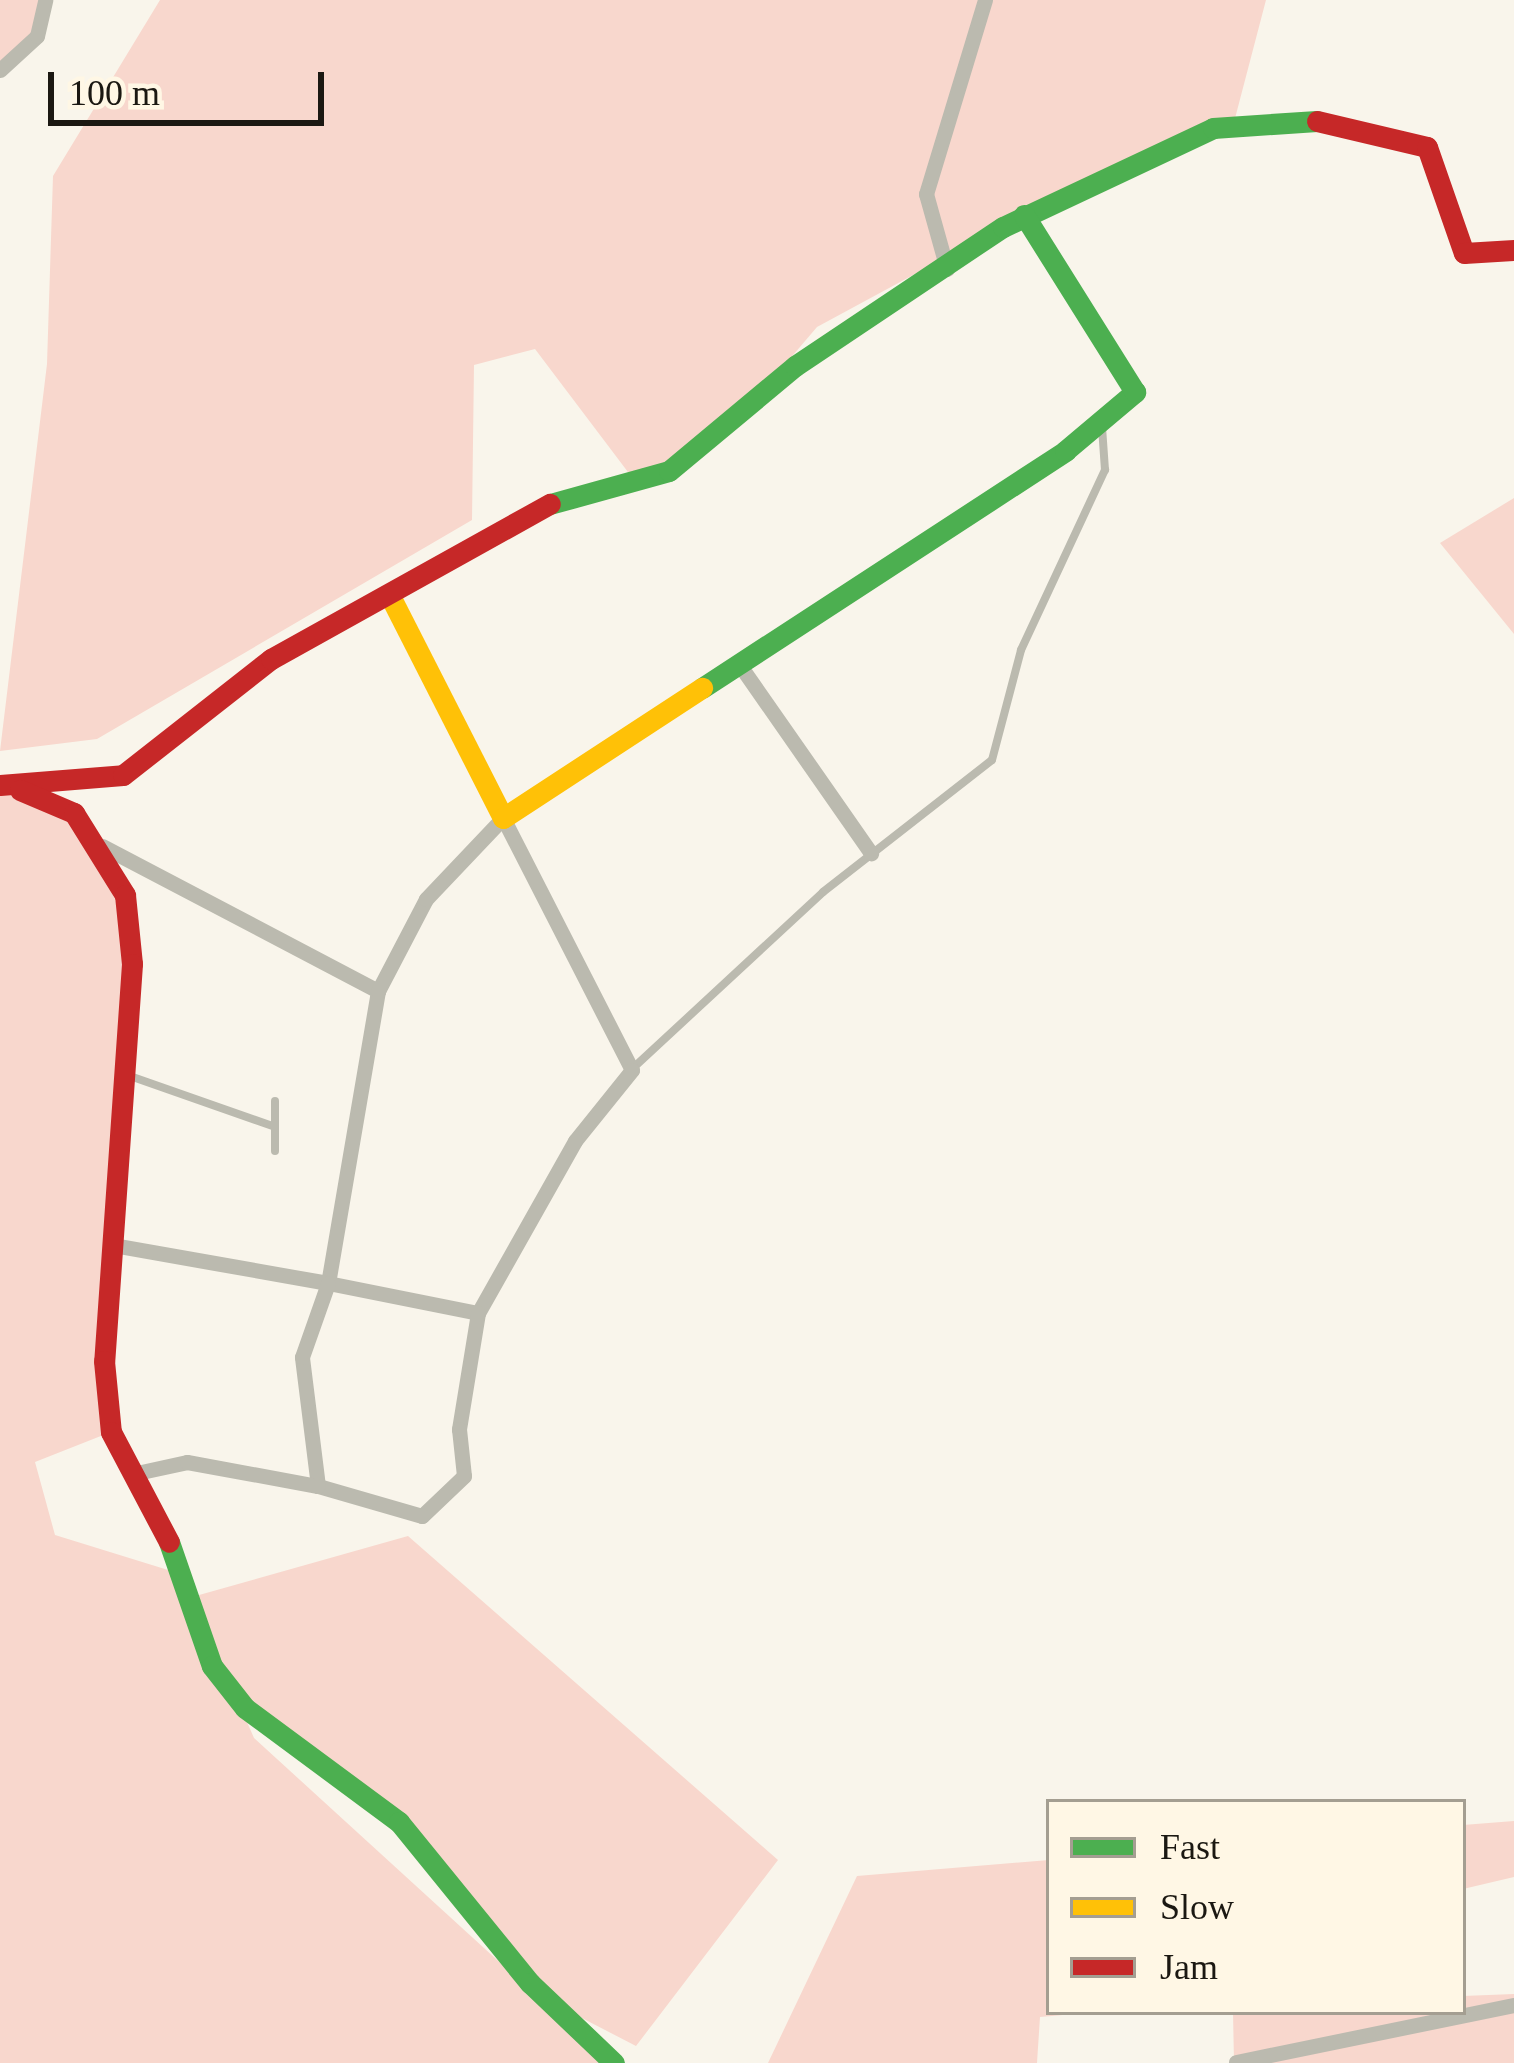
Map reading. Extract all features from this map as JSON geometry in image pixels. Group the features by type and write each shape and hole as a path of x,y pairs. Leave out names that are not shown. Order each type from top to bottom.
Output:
{"street":[{"path":"0,70 37,36 45,0"},
{"path":"947,269 926,194 986,0"},
{"path":"4,785 123,775 271,659 548,504 669,471 794,366 1024,215 1213,128 1328,120 1427,147 1464,253 1514,250"},
{"path":"318,1486 302,1357 328,1283 378,991 426,899 502,818 1102,420 1135,392 1024,215"},
{"path":"132,1474 187,1462 318,1486 422,1516 464,1476 459,1429 478,1313 575,1141 632,1070 390,596"},
{"path":"739,664 871,853"},
{"path":"4,785 74,813 102,846 125,895 130,946 104,1361 111,1432 174,1551 212,1666 244,1708 364,1788 614,2063"},
{"path":"102,846 378,991"},
{"path":"112,1245 478,1313"},
{"path":"1466,2015 1514,2005"},
{"path":"1236,2062 1465,2015"}],"lane":[{"path":"632,1070 871,853 992,760 1021,650 1105,470 1102,420"},
{"path":"124,1074 273,1126"},
{"path":"275,1101 275,1150"}],"shaded area":[{"path":"0,0 45,0 37,36 0,70"},
{"path":"160,0 1266,0 1233,126 1024,215 817,327 765,388 637,484 535,349 474,365 472,520 97,739 0,751 47,364 53,176"},
{"path":"1514,498 1514,634 1440,543"},
{"path":"0,792 74,813 128,927 111,1432 35,1462 55,1535 181,1574 192,1597 408,1536 778,1860 636,2046 549,2001 382,1805 245,1708 226,1674 254,1738 610,2063 0,2063"},
{"path":"1514,1821 1514,1877 1466,1888 1466,1825"},
{"path":"1046,1860 1046,2015 1063,2015 1040,2017 1037,2063 768,2063 857,1876"},
{"path":"1514,1994 1514,2063 1234,2063 1233,2015 1466,2015 1466,1996"}],"traffic: fast":[{"path":"550,504 669,471 795,366 1003,227 1213,128 1317,121"},
{"path":"702,688 1065,451 1135,392 1024,215"},
{"path":"169,1542 212,1666 245,1708 399,1822 530,1983 614,2063"}],"traffic: slow":[{"path":"390,596 503,818 702,688"}],"traffic: jam":[{"path":"1317,121 1427,147 1464,253 1514,250"},
{"path":"0,785 123,775 271,659 550,504"},
{"path":"20,790 74,813 125,895 132,964 104,1361 111,1432 169,1542"}]}
